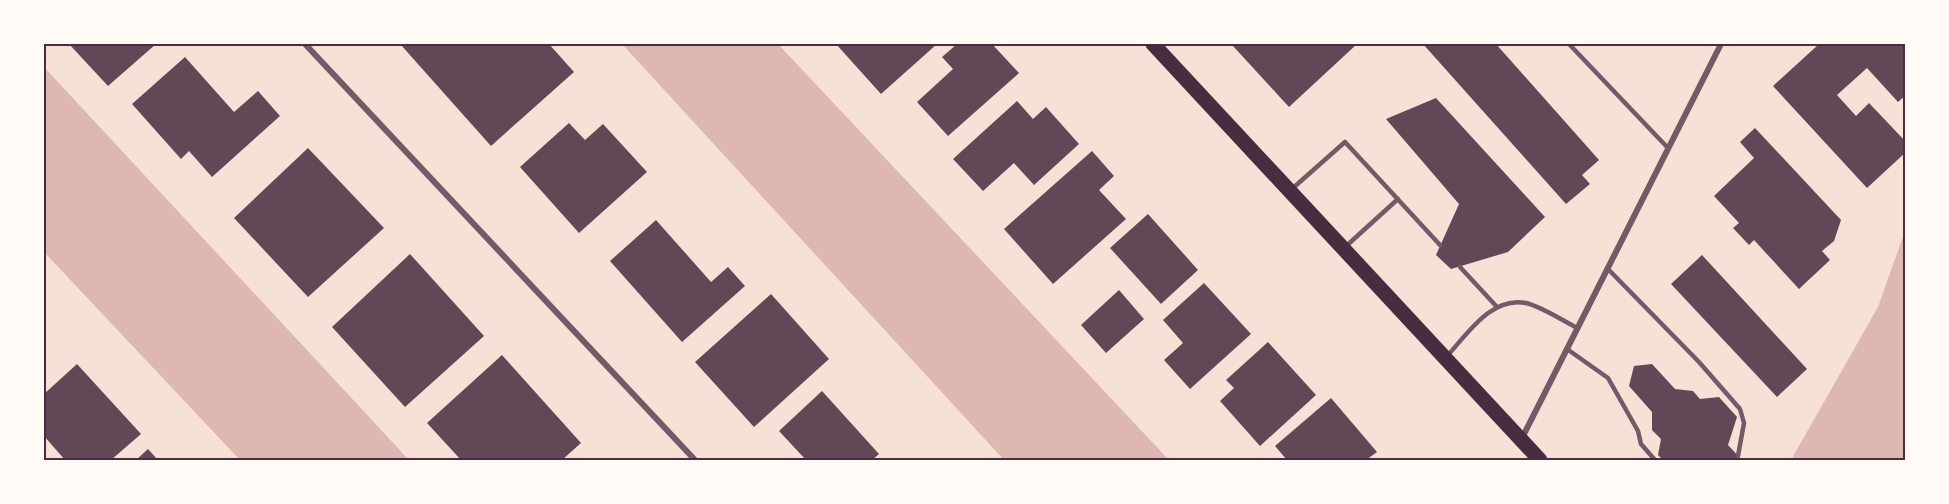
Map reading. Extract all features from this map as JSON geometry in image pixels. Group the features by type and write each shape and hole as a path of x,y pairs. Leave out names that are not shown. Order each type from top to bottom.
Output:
{"main road":[{"path":"1153,44 1540,460"}],"street":[{"path":"305,44 695,460"},
{"path":"1521,440 1721,44"}],"lane":[{"path":"1569,44 1667,147"},
{"path":"1290,190 1345,142 1440,245"},
{"path":"1344,249 1398,199"},
{"path":"1460,267 1497,307"},
{"path":"1607,268 1699,362 1740,409 1744,423 1738,456"},
{"path":"1445,357 1492,309 1509,302 1527,303 1577,328"},
{"path":"1567,349 1608,378 1638,431 1641,444 1655,460"}],"shaded area":[{"path":"622,44 778,44 1169,460 1004,460"},
{"path":"44,67 409,460 240,460 44,252"},
{"path":"1905,231 1905,460 1791,460 1878,307"}],"building":[{"path":"69,44 156,44 108,86"},
{"path":"402,44 549,44 574,72 491,146"},
{"path":"836,44 937,44 881,94"},
{"path":"957,44 992,44 1019,73 948,136 917,102 953,69 942,57"},
{"path":"1235,44 1357,44 1289,107 1233,46"},
{"path":"1423,44 1496,44 1599,160 1582,175 1590,184 1566,204"},
{"path":"1819,44 1906,44 1906,95 1898,102 1867,68 1837,95 1856,116 1869,103 1906,142 1906,152 1867,188 1773,86"},
{"path":"185,57 234,112 258,91 280,116 212,177 189,151 181,159 132,104"},
{"path":"1436,98 1545,217 1508,252 1451,269 1436,255 1459,204 1386,119"},
{"path":"1017,101 1033,119 1046,107 1079,144 1034,185 1014,163 983,191 953,159"},
{"path":"569,123 585,140 603,124 647,172 579,233 520,167"},
{"path":"1755,128 1841,220 1834,241 1822,251 1830,260 1799,289 1754,240 1749,245 1733,228 1739,223 1714,196 1754,158 1740,142"},
{"path":"308,148 384,228 308,297 234,218"},
{"path":"1092,151 1114,176 1099,190 1126,219 1053,284 1004,229"},
{"path":"1148,214 1198,270 1161,304 1110,248"},
{"path":"656,220 711,282 728,267 745,286 682,342 610,261"},
{"path":"410,254 484,336 405,407 332,327"},
{"path":"1702,255 1807,369 1777,397 1671,284"},
{"path":"1204,283 1251,334 1190,389 1164,360 1183,343 1163,320"},
{"path":"1119,290 1144,319 1106,353 1081,325"},
{"path":"771,294 829,359 754,427 695,362"},
{"path":"1268,342 1316,395 1260,446 1220,401 1234,388 1226,380"},
{"path":"502,355 581,443 562,460 461,460 427,423"},
{"path":"77,364 141,434 111,460 65,460 44,436 44,394"},
{"path":"1652,364 1675,389 1693,391 1700,399 1719,397 1737,417 1728,445 1742,460 1663,460 1658,455 1661,439 1652,430 1652,412 1629,386 1634,366"},
{"path":"822,391 879,454 872,460 806,460 779,431"},
{"path":"1331,398 1377,452 1366,460 1287,460 1275,446"},
{"path":"148,449 158,460 136,460"}]}
